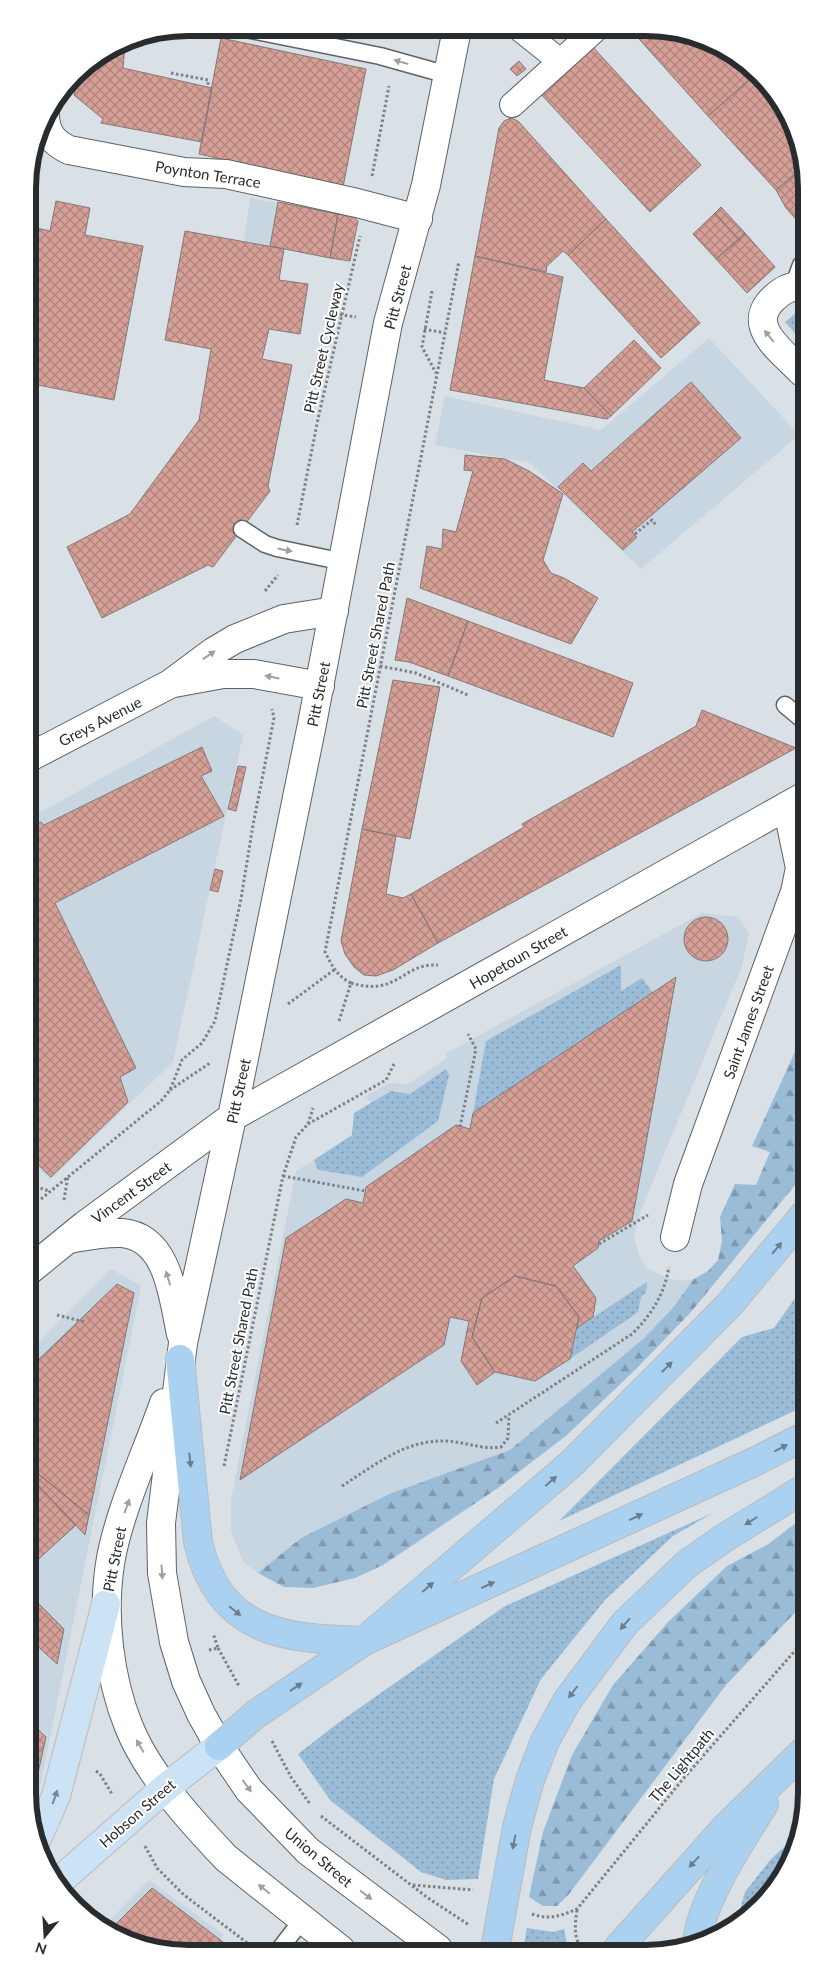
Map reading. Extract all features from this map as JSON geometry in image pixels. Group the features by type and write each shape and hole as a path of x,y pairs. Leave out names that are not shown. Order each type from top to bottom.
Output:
{"highway":[{"path":"219,1746 256,1714 364,1642 571,1464 729,1305 797,1223"},
{"path":"181,1351 198,1542 203,1561 220,1597 243,1617 263,1628 324,1640 364,1642 756,1461 797,1440"},
{"path":"496,1945 517,1827 530,1780 545,1741 566,1701 625,1623 687,1564 797,1493"},
{"path":"621,1945 731,1838 797,1758"},
{"path":"699,1935 731,1838"}],"main road":[{"name":"Pitt Street","path":"219,1746 200,1714 182,1671 170,1625 162,1572 161,1523 181,1351 232,1117 320,686 388,322 418,219 456,36"},
{"name":"Poynton Terrace","path":"48,130 51,138 59,145 70,150 184,172 226,174 366,205 418,219"},
{"path":"798,280 764,307 762,320 765,332 798,368"},
{"name":"Greys Avenue","path":"37,754 170,684 213,652 260,627 284,619 334,611"},
{"name":"Greys Avenue","path":"170,684 223,674 254,674 320,686"},
{"name":"Hopetoun Street","path":"232,1117 795,801"},
{"name":"Saint James Street","path":"795,801 798,836"},
{"name":"Saint James Street","path":"675,1236 687,1191 795,892 798,880"},
{"name":"Vincent Street","path":"36,1265 68,1238 232,1117"},
{"path":"68,1238 118,1233 146,1241 157,1254 168,1274 181,1351"},
{"name":"Pitt Street","path":"165,1788 129,1728 110,1650 106,1604 110,1563 121,1523 181,1351"},
{"path":"41,1830 56,1796 106,1604"},
{"name":"Hobson Street","path":"63,1878 165,1788 219,1746"},
{"name":"Union Street","path":"219,1746 249,1790 308,1851 433,1945"},
{"path":"165,1788 226,1858 334,1945"}],"street":[{"path":"529,36 560,61"},
{"path":"512,105 588,36"}],"lane":[{"path":"283,37 395,60 448,75"},
{"path":"242,528 265,544 344,562"},
{"path":"785,705 798,716"},
{"path":"284,1945 302,1920"}],"path":[{"name":"Pitt Street Cycleway","path":"259,596 280,572 291,551 366,205 400,37"},
{"path":"171,73 208,80 208,87"},
{"name":"Pitt Street Shared Path","path":"350,984 334,970 325,952 459,261"},
{"path":"635,534 652,520 656,525"},
{"path":"380,666 416,673 468,695"},
{"path":"41,1199 161,1101 170,1090 182,1060 202,1043 214,1021 241,900 253,825 274,718 272,706"},
{"path":"345,1003 350,984 375,988 391,984 426,964"},
{"path":"319,981 334,970"},
{"path":"460,1127 476,1049 468,1034"},
{"path":"308,1124 386,1080"},
{"path":"170,1090 182,1084"},
{"name":"Pitt Street Shared Path","path":"223,1473 283,1176 296,1137 308,1124 313,1108"},
{"path":"283,1176 365,1192"},
{"path":"36,1187 48,1192"},
{"path":"599,1244 687,1191"},
{"path":"496,1423 632,1334 646,1320 662,1295 675,1236"},
{"path":"57,1316 85,1322"},
{"path":"342,1486 397,1451 419,1444 449,1441 494,1448 502,1447 508,1438 509,1415"},
{"path":"212,1631 229,1669"},
{"path":"182,1671 203,1651 218,1648"},
{"name":"The Lightpath","path":"577,1910 696,1764 797,1648"},
{"path":"278,1751 291,1777 315,1811 428,1898 471,1927"},
{"path":"148,1851 157,1868 184,1895 250,1945"},
{"path":"413,1885 472,1889 480,1892"},
{"path":"528,1912 543,1918 562,1916 577,1910 575,1929 580,1945"}],"shaded area":[{"path":"250,198 338,214 330,258 244,242"},
{"path":"709,338 798,436 641,569 530,463 435,445 445,396 601,430"},
{"path":"214,716 243,735 173,1062 50,1180 38,1168 36,1169 37,814"},
{"path":"702,913 738,917 749,933 742,966 641,1210 634,1235 639,1255 646,1268 670,1279 680,1281 694,1279 672,1309 643,1339 510,1450 389,1494 301,1538 258,1573 243,1561 231,1531 231,1499 296,1171 352,1137 354,1113 371,1104 366,1096 389,1083 408,1084 447,1058 445,1054"},
{"path":"111,1269 141,1286 37,1802 36,1792 36,1345"},
{"path":"149,1880 224,1935 216,1945 159,1942 140,1937 108,1922"}],"green space":[{"path":"798,311 798,336 785,322"},
{"path":"621,965 621,991 642,978 653,993 473,1113 486,1041"},
{"path":"797,1044 797,1182 691,1312 636,1369 567,1435 498,1488 383,1565 355,1578 313,1588 284,1587 258,1573 301,1538 389,1494 510,1450 643,1339 672,1309 694,1279 708,1271 718,1260 722,1241 720,1217 735,1184 756,1185 770,1152 752,1146"},
{"path":"446,1069 449,1075 438,1121 362,1177 318,1170 314,1160 352,1135 354,1113 391,1091 410,1094"},
{"path":"647,1282 646,1293 641,1297 638,1312 570,1359 577,1328"},
{"path":"797,1295 797,1410 559,1521 742,1337 774,1328"},
{"path":"713,1513 673,1536 605,1600 541,1679 494,1779 478,1879 446,1880 421,1872 330,1800 298,1754 338,1723 505,1606"},
{"path":"797,1522 797,1610 726,1685 569,1894 557,1906 543,1906 529,1897 543,1832 572,1755 613,1685 669,1621 727,1566 767,1545"},
{"path":"790,1842 777,1869 766,1885 739,1912 745,1892 770,1860"},
{"path":"527,1928 553,1932 564,1929 567,1945 524,1945"}],"building":[{"path":"636,36 675,39 704,48 722,57 750,79 708,116"},
{"path":"221,38 366,69 343,187 199,154"},
{"path":"591,45 701,165 650,212 539,92"},
{"path":"124,51 123,68 212,88 202,142 101,123 103,119 74,95 75,87 88,74"},
{"path":"519,61 526,69 517,76 510,69"},
{"path":"750,79 766,96 786,130 793,149 796,173 776,190 708,116"},
{"path":"511,118 518,121 606,219 568,255 563,251 547,266 546,272 475,256 499,128 504,121"},
{"path":"796,173 798,222 786,208 776,190"},
{"path":"56,201 90,208 85,235 143,246 114,400 37,385 37,228 50,231"},
{"path":"278,202 338,214 330,258 270,246"},
{"path":"721,207 745,233 739,240 715,213"},
{"path":"715,213 739,240 716,259 693,234"},
{"path":"338,214 354,217 358,221 350,261 330,258"},
{"path":"606,219 700,323 661,358 568,255"},
{"path":"185,231 284,249 279,280 308,284 300,334 269,329 262,359 292,365 268,486 270,491 213,567 208,565 102,618 67,547 130,514 199,420 211,349 165,340"},
{"path":"745,233 775,267 747,293 716,259"},
{"path":"475,256 563,277 544,380 584,388 611,416 607,419 450,390"},
{"path":"634,340 661,368 611,416 584,388"},
{"path":"691,382 741,438 632,532 637,537 623,550 558,487 583,463 591,471"},
{"path":"465,455 505,459 529,471 563,494 543,560 551,573 564,578 598,598 571,644 420,588 427,546 442,549 443,529 456,532 473,471 464,470"},
{"path":"407,598 468,621 448,676 409,662 395,660"},
{"path":"468,621 633,683 613,737 448,676"},
{"path":"393,680 440,687 410,839 362,829"},
{"path":"702,710 796,748 438,943 411,894 524,827 522,824 696,726"},
{"path":"202,747 212,771 201,776 224,816 55,903 136,1068 120,1077 128,1102 51,1177 36,1163 37,824 41,822 44,825"},
{"path":"238,766 246,767 236,811 228,809"},
{"path":"362,829 396,836 386,894 403,898 411,894 438,943 393,970 376,976 364,975 354,967 345,954 341,941"},
{"path":"215,869 223,871 218,892 210,890"},
{"path":"710,917 722,923 727,930 727,948 722,955 715,960 702,961 694,958 687,951 684,935 687,927 694,920"},
{"path":"676,977 632,1221 599,1241 598,1248 573,1266 596,1298 593,1317 577,1328 579,1317 556,1286 515,1276 482,1298 472,1337 495,1372 477,1385 461,1361 469,1321 450,1317 444,1345 240,1480 286,1238 346,1199 363,1203 366,1187 456,1125 470,1129 473,1113"},
{"path":"515,1276 556,1286 579,1317 570,1359 535,1381 495,1372 472,1337 482,1298"},
{"path":"117,1284 134,1293 89,1515 37,1473 36,1362"},
{"path":"36,1474 89,1515 85,1535 36,1483"},
{"path":"36,1483 76,1525 36,1561"},
{"path":"36,1601 64,1629 57,1664 36,1645"},
{"path":"36,1728 46,1737 36,1782"},
{"path":"152,1888 223,1942 221,1945 189,1945 159,1942 140,1937 115,1925"}]}
